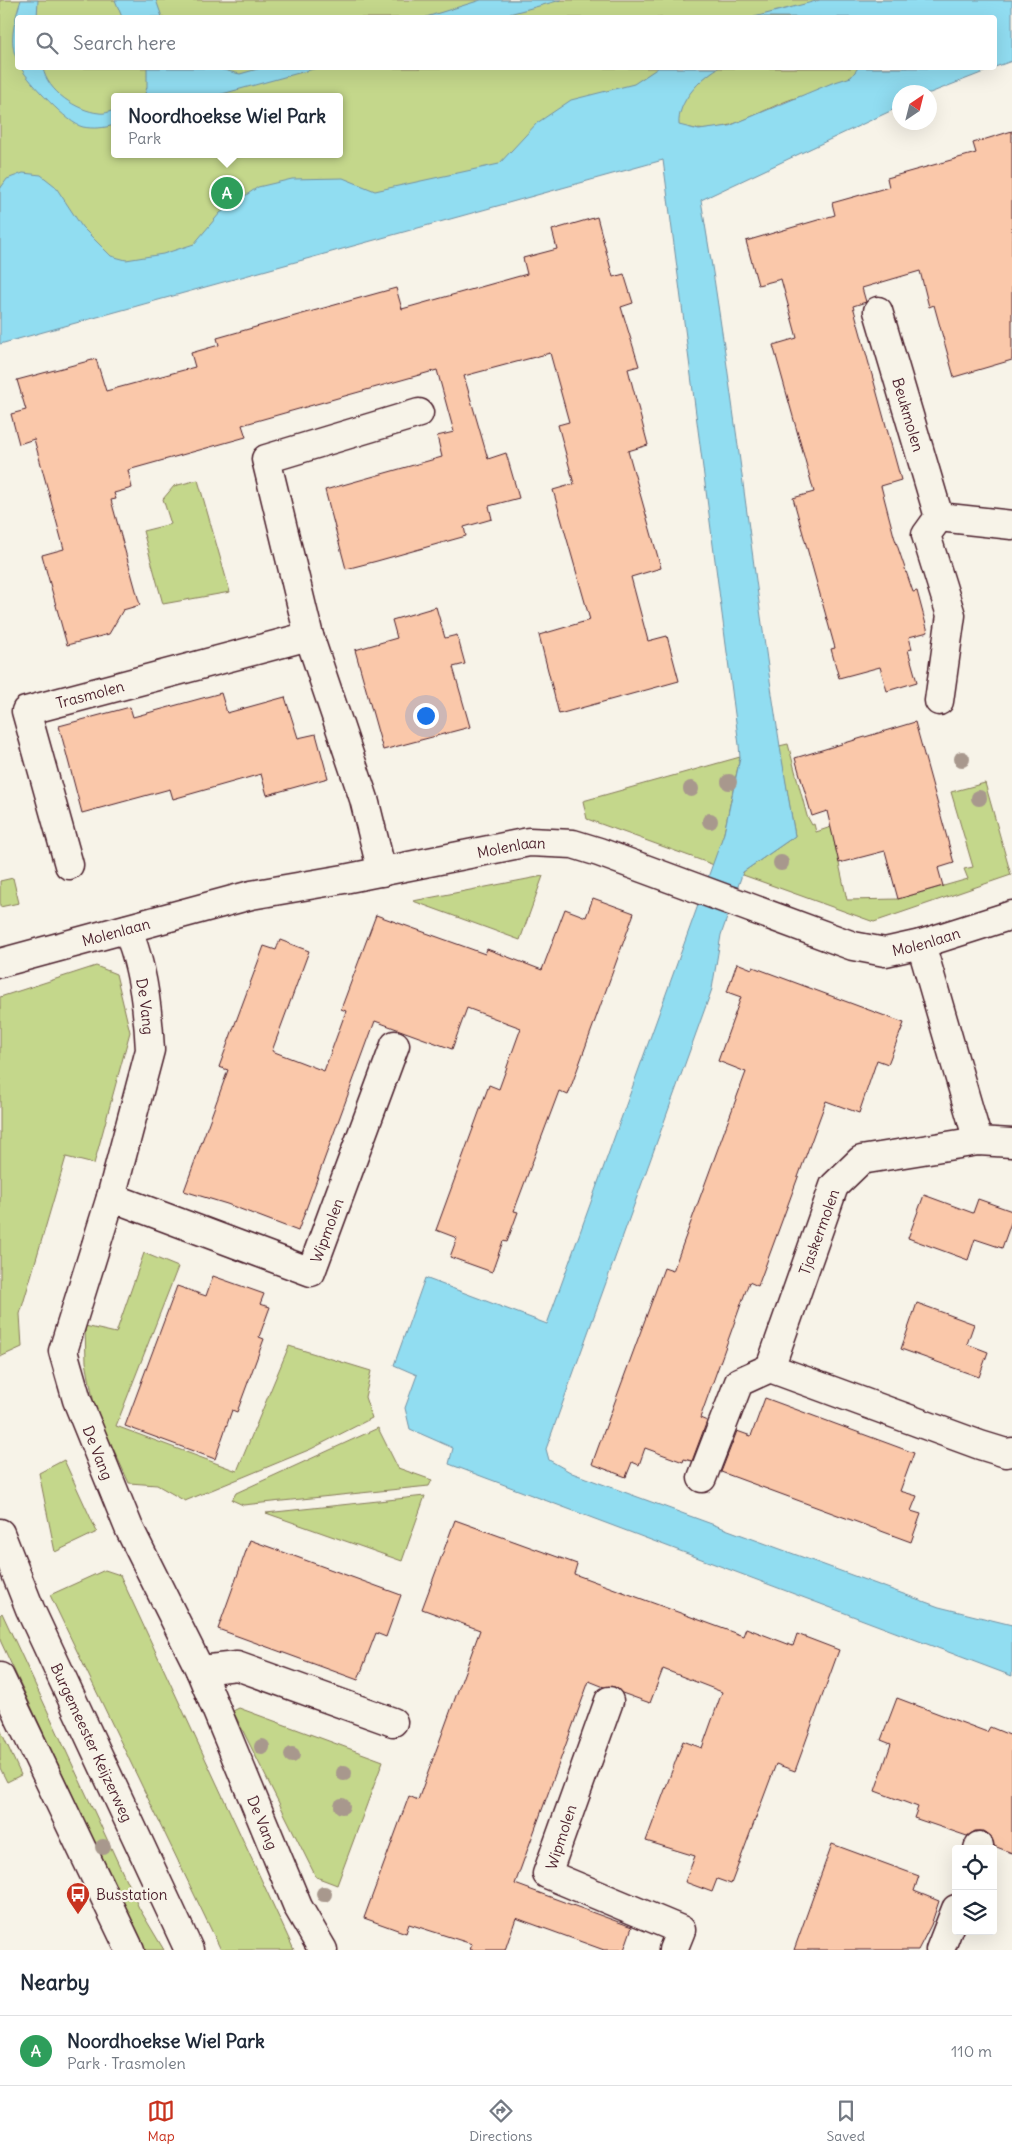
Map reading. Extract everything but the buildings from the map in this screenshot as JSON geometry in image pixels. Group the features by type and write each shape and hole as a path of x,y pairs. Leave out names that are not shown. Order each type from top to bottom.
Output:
{"street":[{"name":"Beukmolen","path":"878,311 939,516"},
{"path":"382,872 364,799 310,636 266,459 418,413"},
{"path":"939,701 951,616 926,535 939,516 1012,525"},
{"name":"Trasmolen","path":"69,864 26,711 310,636"},
{"name":"Molenlaan","path":"0,962 251,896 529,842 573,844 853,946 885,952 921,944 1012,915"},
{"name":"De Vang","path":"127,929 136,949 149,1027 150,1050 111,1197 63,1351 77,1400 129,1528 200,1670 298,1907 323,1950"},
{"path":"921,944 978,1141"},
{"name":"Wipmolen","path":"111,1197 310,1272 395,1045"},
{"name":"Tjaskermolen","path":"770,1368 834,1186 861,1160 978,1141 1012,1144"},
{"path":"702,1478 739,1382 770,1368 980,1445 1006,1453 1012,1452"},
{"name":"Burgemeester Keijzerweg","path":"0,1533 30,1609 189,1950"},
{"path":"200,1670 236,1666 393,1722"},
{"path":"0,1677 130,1950"},
{"name":"Wipmolen","path":"609,1702 546,1874 681,1930 673,1950"},
{"path":"940,1950 952,1919"}],"green space":[{"path":"0,0 1012,0 997,15 15,15 15,70 900,70 792,99 730,125 703,130 690,128 0,319"},
{"path":"198,480 230,592 163,604 143,531 171,524 163,499 174,486"},
{"path":"788,744 807,816 812,825 814,824 816,832 831,827 847,900 898,899 968,879 964,869 973,867 951,792 985,783 1011,875 874,922 743,875 743,872 795,836 779,746"},
{"path":"740,757 724,833 714,865 587,819 583,801"},
{"path":"543,876 520,940 413,901"},
{"path":"13,878 19,903 0,907 0,881"},
{"path":"96,966 116,974 130,1032 94,1164 66,1157 20,1314 22,1347 0,1357 0,997"},
{"path":"144,1253 178,1267 116,1426 237,1471 289,1346 371,1371 365,1397 372,1418 311,1449 185,1501 157,1485 129,1483 95,1409 86,1362 85,1326 116,1333"},
{"path":"378,1428 398,1468 432,1480 429,1486 243,1505 232,1500 236,1493"},
{"path":"64,1460 97,1532 55,1552 39,1473"},
{"path":"425,1496 402,1561 266,1513"},
{"path":"105,1570 120,1575 294,1950 221,1950 50,1595"},
{"path":"2,1613 139,1908 164,1950 145,1950 0,1640 0,1615"},
{"path":"239,1708 383,1761 337,1885 316,1877 233,1711"},
{"path":"0,1729 21,1775 7,1782 0,1768"}],"water":[{"path":"21,0 38,0 37,15 17,15"},
{"path":"115,0 156,0 161,15 121,15"},
{"path":"481,0 561,0 505,15 432,15"},
{"path":"820,0 1012,0 1012,61 997,66 997,15 762,15"},
{"path":"15,22 15,55 13,46"},
{"path":"22,70 44,70 50,84 73,104 90,111 101,113 111,111 111,126 91,128 76,124 49,102"},
{"path":"147,70 223,70 240,74 254,70 310,70 226,93 145,93"},
{"path":"655,70 715,70 704,78 691,92 679,116 679,125 699,130 729,126 832,83 851,77 856,70 989,70 937,90 937,85 892,85 892,110 701,200 726,359 769,677 795,836 743,872 721,935 712,989 546,1449 549,1460 572,1473 939,1607 1012,1625 1012,1676 449,1464 453,1448 410,1429 405,1408 417,1375 394,1365 425,1278 547,1324 724,833 740,758 739,745 663,160 0,344 0,189 7,179 23,173 41,175 55,186 82,227 111,256 126,260 163,254 194,244 220,213 258,187 292,179 343,178 375,191 499,164 537,123 571,100 634,84"}],"place":[{"name":"Noordhoekse Wiel Park","path":"227,193"},
{"name":"Busstation","path":"78,1915"}]}
